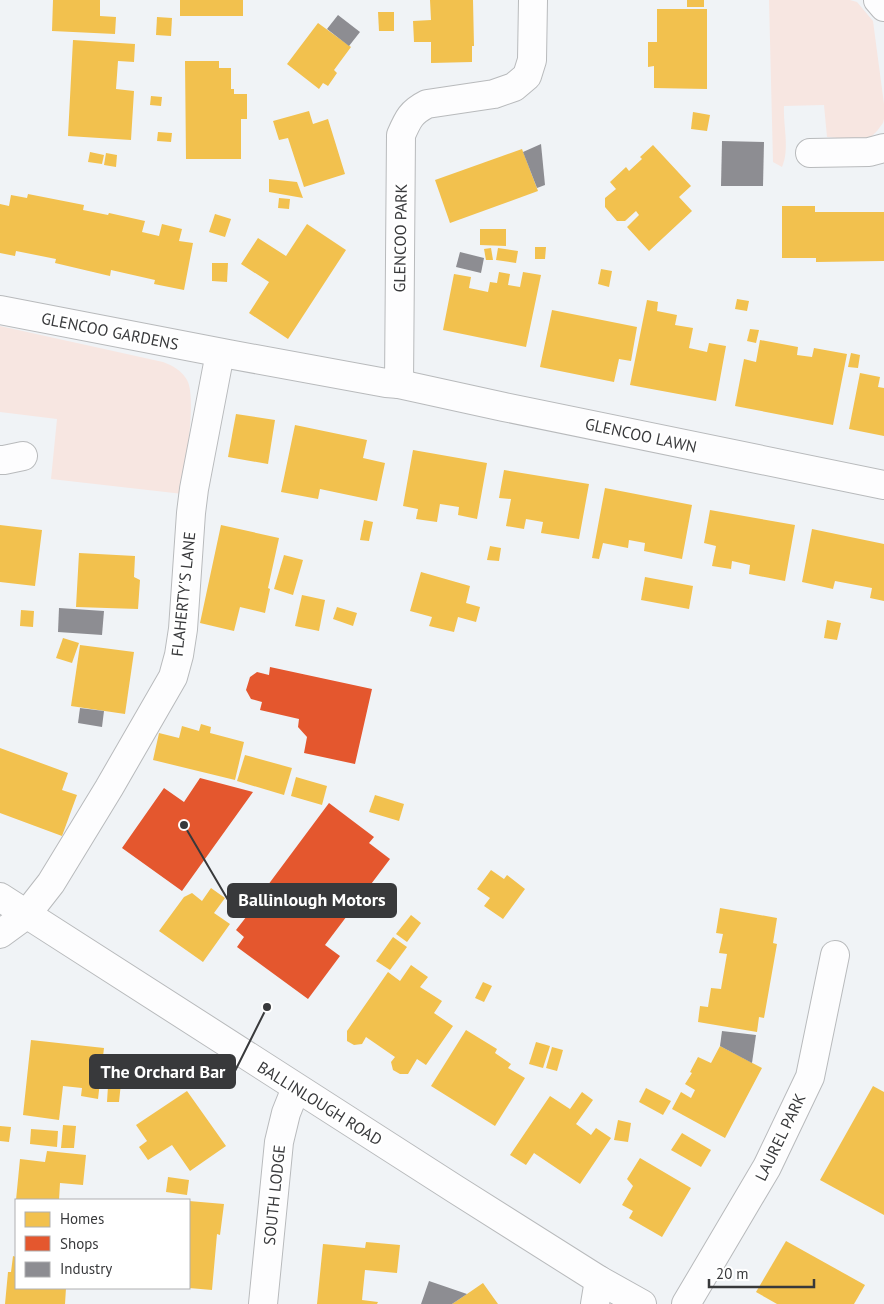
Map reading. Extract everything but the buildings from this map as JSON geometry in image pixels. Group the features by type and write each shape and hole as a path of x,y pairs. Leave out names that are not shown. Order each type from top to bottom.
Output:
{"street":[{"name":"GLENCOO PARK","path":"399,384 401,135 407,120 420,108 428,104 494,94 514,87 526,76 532,60 533,0"},
{"path":"878,0 884,7"},
{"path":"810,154 869,152 884,148"},
{"name":"GLENCOO GARDENS","path":"0,310 220,353"},
{"path":"220,353 399,384"},
{"name":"FLAHERTY'S LANE","path":"0,934 26,915 51,883 173,677 183,628 194,489 220,353"},
{"name":"GLENCOO LAWN","path":"399,384 884,485"},
{"name":"BALLINLOUGH ROAD","path":"0,897 296,1088 597,1292 642,1304"},
{"name":"LAUREL PARK","path":"686,1304 767,1167 810,1077 835,955"},
{"name":"SOUTH LODGE","path":"263,1304 280,1142 286,1114 296,1088"}],"shaded area":[{"path":"769,0 850,0 857,2 873,21 884,104 884,119 883,123 870,138 859,140 827,137 824,105 784,106 786,153 782,167 773,162"},
{"path":"0,326 163,362 179,371 187,380 191,402 190,435 183,494 51,479 57,419 0,412"}],"place":[{"name":"Ballinlough Motors","path":"184,825"},
{"name":"The Orchard Bar","path":"267,1007"}]}
